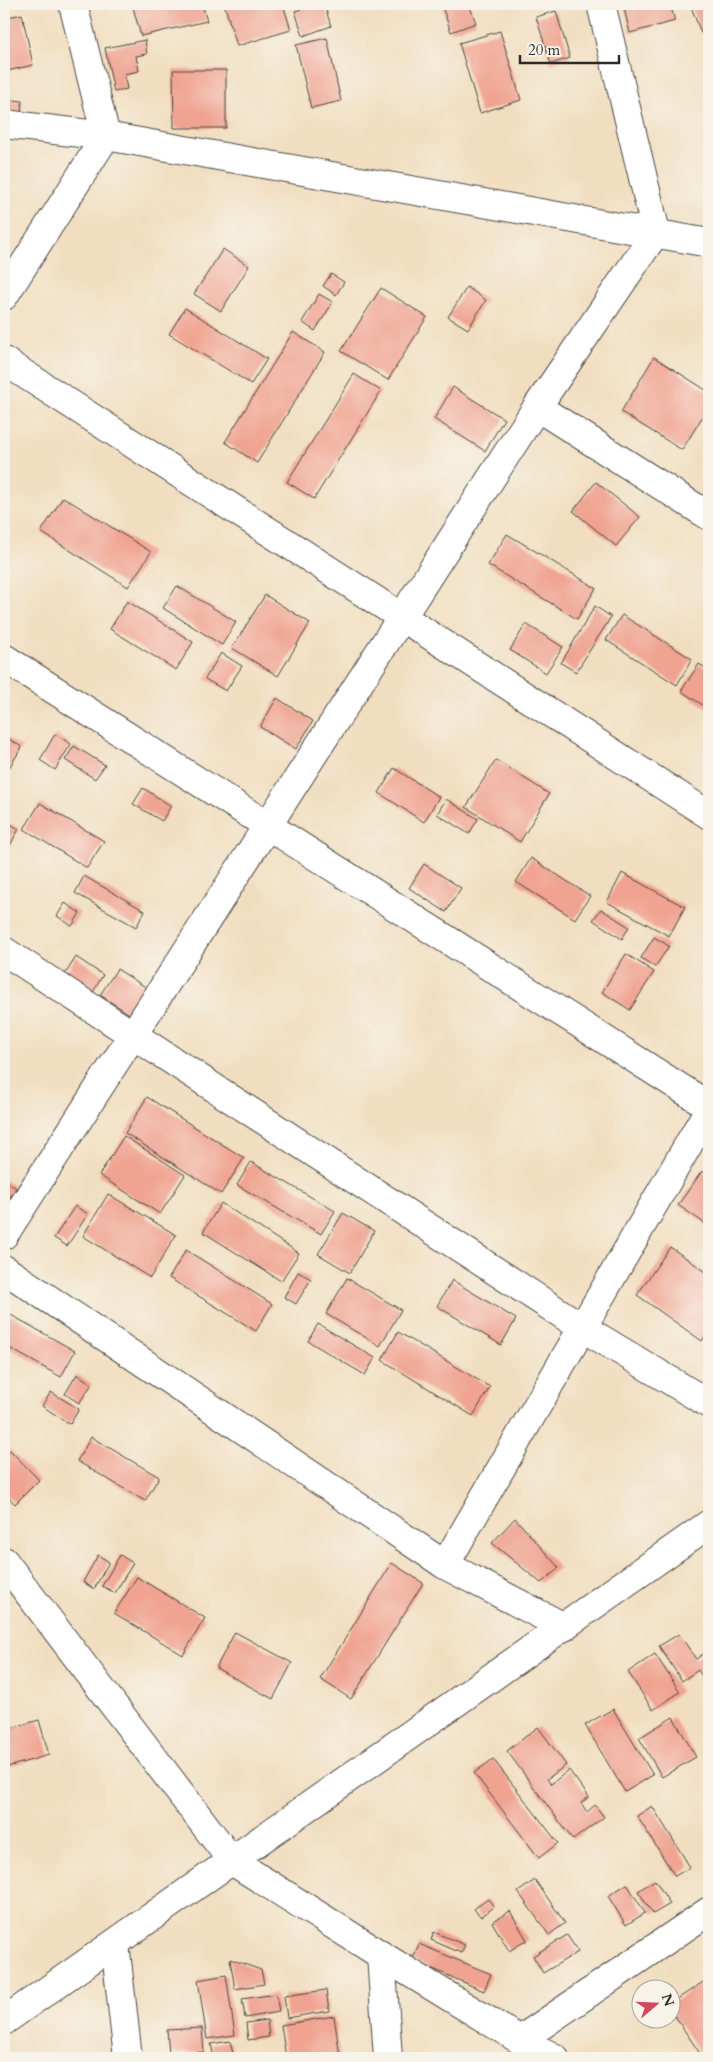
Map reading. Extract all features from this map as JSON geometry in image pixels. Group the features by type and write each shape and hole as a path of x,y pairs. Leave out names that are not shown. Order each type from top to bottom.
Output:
{"street":[{"path":"4,296 106,136 73,4"},
{"path":"4,1235 537,407 656,232 601,4"},
{"path":"4,124 106,136 656,232 709,243"},
{"path":"4,361 709,815"},
{"path":"537,407 709,516"},
{"path":"4,658 709,1108 445,1565"},
{"path":"4,951 583,1328 709,1404"},
{"path":"4,1269 445,1565 564,1627"},
{"path":"4,2021 709,1524"},
{"path":"4,1561 232,1861 520,2040 555,2058"},
{"path":"520,2040 709,1911"},
{"path":"114,1943 128,2058"},
{"path":"381,1955 388,2058"}],"building":[{"path":"132,4 202,4 207,21 141,36"},
{"path":"224,4 283,4 291,30 237,46"},
{"path":"316,4 324,4 331,26 303,36 295,11"},
{"path":"441,4 469,4 476,23 451,32"},
{"path":"623,4 670,4 675,21 630,33"},
{"path":"690,4 709,4 709,30 701,33"},
{"path":"556,11 570,58 551,64 536,17"},
{"path":"22,14 33,65 7,71 4,56 4,18"},
{"path":"500,31 521,100 480,113 459,43"},
{"path":"327,38 341,101 311,108 296,45"},
{"path":"145,40 147,54 136,56 139,71 124,74 127,89 114,92 105,48"},
{"path":"173,70 226,70 226,128 174,128"},
{"path":"4,99 22,101 21,113 4,111"},
{"path":"223,249 249,266 221,311 194,294"},
{"path":"331,274 344,282 336,295 323,286"},
{"path":"467,287 486,300 468,329 448,317"},
{"path":"381,288 427,317 388,380 341,351"},
{"path":"319,294 333,302 315,331 302,322"},
{"path":"185,308 267,359 251,384 169,334"},
{"path":"293,332 325,352 257,463 225,442"},
{"path":"654,357 709,392 709,406 682,450 621,412"},
{"path":"354,374 381,391 314,499 287,482"},
{"path":"453,387 504,419 485,451 434,419"},
{"path":"596,482 640,517 616,546 573,511"},
{"path":"63,497 151,552 128,587 41,532"},
{"path":"507,534 596,588 577,619 488,565"},
{"path":"177,586 236,622 222,645 163,608"},
{"path":"265,595 310,623 278,676 232,648"},
{"path":"127,601 193,642 176,670 110,629"},
{"path":"595,606 611,617 576,672 561,663"},
{"path":"622,615 692,659 677,685 606,640"},
{"path":"526,624 563,647 546,673 510,650"},
{"path":"221,653 242,666 226,691 205,679"},
{"path":"699,664 709,670 709,709 681,691"},
{"path":"277,698 313,721 296,749 260,727"},
{"path":"55,734 71,744 55,770 40,760"},
{"path":"4,736 22,747 4,776"},
{"path":"74,746 105,765 95,779 65,760"},
{"path":"496,760 549,794 520,842 466,807"},
{"path":"394,768 439,797 424,822 379,793"},
{"path":"143,788 171,806 162,821 133,804"},
{"path":"446,799 478,819 469,834 437,814"},
{"path":"40,803 104,841 87,868 24,829"},
{"path":"4,820 19,829 9,847 4,844"},
{"path":"531,858 590,896 575,919 516,882"},
{"path":"424,864 461,888 446,912 409,888"},
{"path":"622,873 685,907 669,936 607,902"},
{"path":"84,876 145,911 136,927 75,893"},
{"path":"65,903 80,913 72,926 57,916"},
{"path":"601,909 629,927 622,939 593,920"},
{"path":"654,937 669,946 655,967 641,958"},
{"path":"626,954 654,972 630,1010 602,992"},
{"path":"76,957 103,975 92,994 64,976"},
{"path":"117,969 147,988 131,1015 100,995"},
{"path":"147,1097 244,1158 221,1194 125,1133"},
{"path":"124,1136 185,1175 160,1214 99,1175"},
{"path":"251,1162 335,1211 321,1234 237,1185"},
{"path":"702,1171 709,1176 709,1222 707,1225 678,1205"},
{"path":"4,1180 16,1188 4,1207"},
{"path":"108,1194 176,1235 150,1278 83,1236"},
{"path":"221,1203 299,1253 281,1281 203,1232"},
{"path":"75,1206 88,1214 67,1246 54,1238"},
{"path":"343,1213 374,1231 350,1273 318,1254"},
{"path":"670,1247 709,1274 709,1330 702,1341 637,1295"},
{"path":"186,1250 272,1304 256,1331 169,1278"},
{"path":"298,1272 311,1279 296,1304 284,1297"},
{"path":"347,1278 401,1310 380,1346 326,1314"},
{"path":"452,1280 516,1319 501,1345 437,1306"},
{"path":"4,1311 75,1351 61,1377 4,1345"},
{"path":"318,1324 375,1358 365,1375 308,1341"},
{"path":"398,1332 490,1387 473,1416 382,1360"},
{"path":"77,1374 92,1384 79,1403 65,1394"},
{"path":"51,1392 79,1409 70,1424 42,1406"},
{"path":"91,1437 159,1477 145,1501 77,1461"},
{"path":"10,1450 39,1480 15,1504 4,1492 4,1456"},
{"path":"515,1518 559,1568 541,1583 492,1543"},
{"path":"98,1555 109,1562 94,1589 83,1582"},
{"path":"120,1555 133,1563 115,1593 102,1586"},
{"path":"392,1563 423,1583 351,1699 320,1679"},
{"path":"137,1577 205,1618 183,1655 114,1613"},
{"path":"235,1632 292,1663 273,1699 216,1668"},
{"path":"679,1634 696,1659 709,1650 709,1687 698,1670 682,1681 659,1646"},
{"path":"655,1654 680,1692 653,1710 628,1672"},
{"path":"613,1709 653,1775 625,1792 585,1725"},
{"path":"673,1717 696,1757 662,1777 639,1738"},
{"path":"39,1720 49,1755 4,1768 4,1730"},
{"path":"538,1727 566,1765 547,1779 551,1784 569,1770 589,1797 581,1803 587,1812 595,1805 604,1817 573,1840 507,1751"},
{"path":"493,1759 558,1843 539,1858 474,1773"},
{"path":"652,1806 690,1867 675,1876 637,1816"},
{"path":"535,1880 565,1923 549,1935 518,1892"},
{"path":"655,1880 670,1904 653,1914 638,1891"},
{"path":"627,1884 645,1913 626,1925 608,1896"},
{"path":"488,1899 494,1907 481,1917 474,1909"},
{"path":"510,1911 527,1940 509,1951 492,1922"},
{"path":"434,1932 465,1945 461,1953 431,1940"},
{"path":"567,1935 578,1952 543,1973 533,1956"},
{"path":"419,1944 491,1974 484,1991 412,1960"},
{"path":"230,1959 261,1970 264,1984 235,1989"},
{"path":"226,1975 235,2035 207,2039 198,1980"},
{"path":"709,1978 709,2058 703,2058 680,2024 680,1997"},
{"path":"326,1990 329,2011 287,2018 284,1996"},
{"path":"276,1994 279,2012 245,2018 242,1999"},
{"path":"334,2016 340,2056 286,2058 281,2025"},
{"path":"267,2020 269,2037 248,2040 246,2023"},
{"path":"202,2028 204,2052 169,2054 167,2030"},
{"path":"230,2041 234,2058 214,2058 211,2044"}]}
